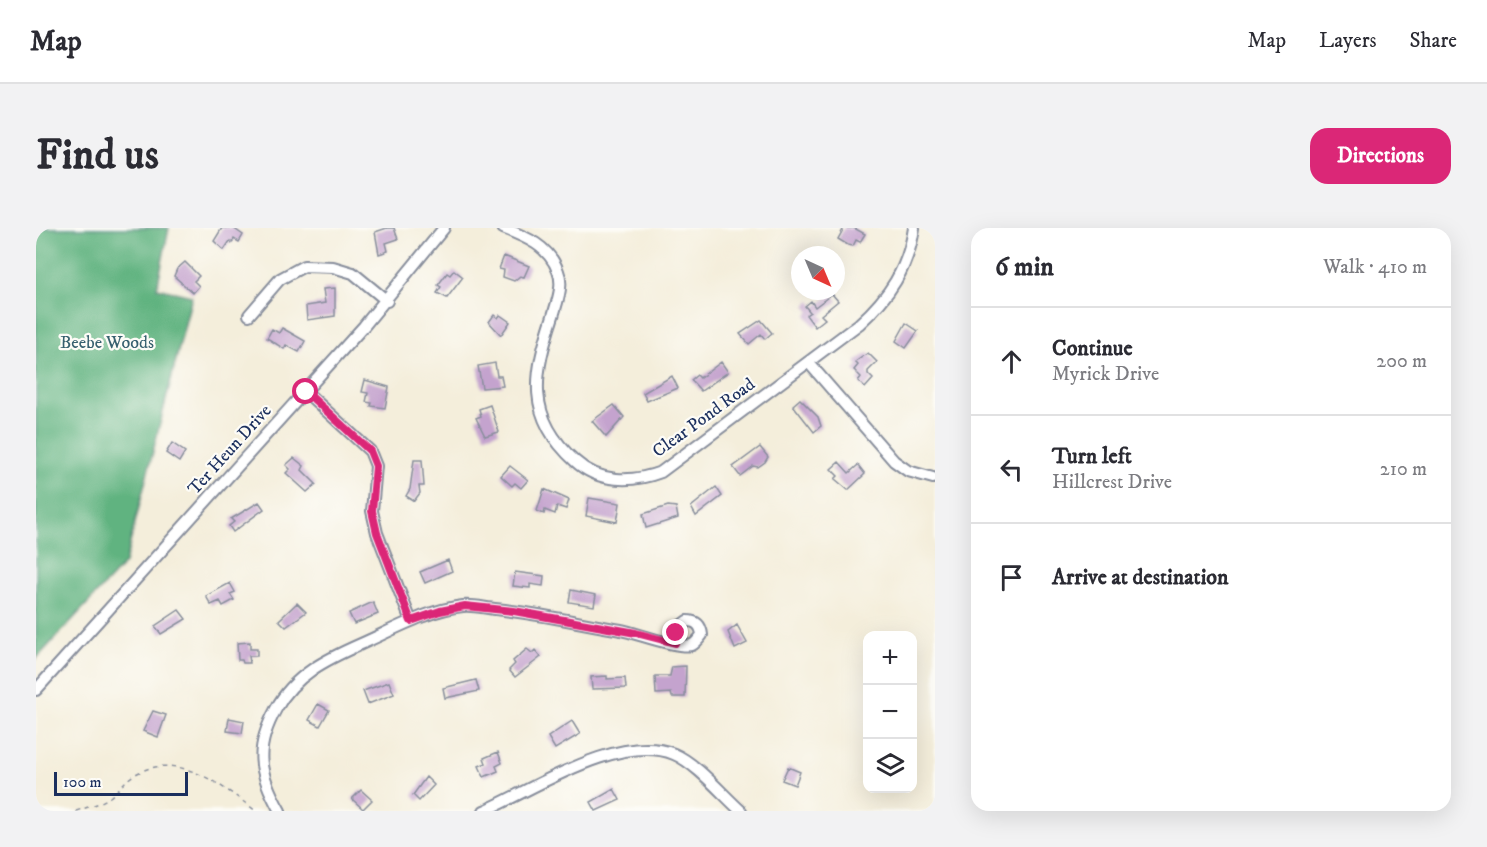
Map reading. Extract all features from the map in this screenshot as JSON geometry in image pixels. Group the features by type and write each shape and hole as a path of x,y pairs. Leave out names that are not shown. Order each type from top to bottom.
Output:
{"street":[{"name":"Ter Heun Drive","path":"36,690 306,392 387,300 444,228"},
{"name":"Clear Pond Road","path":"503,228 545,249 559,273 560,289 536,378 538,403 545,424 562,450 580,466 600,476 622,480 641,479 661,472 859,324 889,293 903,270 914,228"},
{"path":"249,315 280,279 304,267 333,267 352,273 387,300"},
{"path":"808,362 894,461 908,471 933,478"},
{"path":"306,392 370,451 376,466 372,511 377,533 411,621"},
{"path":"280,811 261,771 260,751 265,729 280,702 300,679 318,664 411,621 440,611 465,606 514,611 636,633 675,643"},
{"path":"484,811 497,808 587,762 633,750 673,754 684,760 741,811"}],"path":[{"path":"76,811 110,797 132,776 149,768 162,766 201,774 256,811"}],"green space":[{"name":"Beebe Woods","path":"36,228 169,228 157,288 192,296 125,563 36,659"}],"building":[{"path":"222,228 233,228 243,235 239,242 234,239 232,243 230,241 224,250 214,241"},
{"path":"394,228 398,239 386,243 388,251 379,254 375,232"},
{"path":"844,228 854,228 865,234 860,242 856,240 853,246 848,245 838,239"},
{"path":"504,256 529,266 524,277 520,276 514,281 503,277 504,270 499,269"},
{"path":"185,262 199,276 194,281 199,286 193,293 174,276 177,269"},
{"path":"454,270 463,277 447,298 437,293 441,287 438,285 447,273 450,275"},
{"path":"335,288 335,316 307,320 306,306 325,303 323,289"},
{"path":"824,300 838,301 821,315 825,319 815,327 806,315 810,312 805,306 811,301 815,307"},
{"path":"494,315 498,318 500,315 510,322 501,335 489,322"},
{"path":"761,320 772,333 765,339 761,334 749,344 740,334"},
{"path":"906,323 918,331 906,348 896,341"},
{"path":"282,328 305,341 299,352 286,345 284,349 267,338 272,329 279,333"},
{"path":"868,353 877,362 868,371 873,379 865,388 858,381 861,377 854,370 858,365 855,362"},
{"path":"721,362 728,372 701,391 691,380 697,375 700,378"},
{"path":"495,363 497,376 501,376 503,386 482,388 478,366"},
{"path":"672,376 678,388 647,401 643,393"},
{"path":"365,380 389,387 385,408 371,406 372,403 366,402 368,393 362,392"},
{"path":"800,399 818,417 821,426 814,432 793,405"},
{"path":"490,405 499,432 485,436 476,418 481,416 479,409"},
{"path":"614,405 624,417 606,437 592,421"},
{"path":"172,443 185,452 179,462 166,453"},
{"path":"760,447 768,457 765,462 758,467 753,466 740,476 733,467"},
{"path":"294,458 304,466 302,470 316,484 307,492 286,473 290,469 286,465"},
{"path":"414,460 422,460 424,486 419,486 420,493 414,501 406,496 410,489"},
{"path":"839,462 849,473 858,465 865,474 848,490 835,479 838,476 831,469"},
{"path":"510,466 528,480 521,488 515,483 512,486 501,476"},
{"path":"716,487 722,496 696,516 691,507"},
{"path":"544,489 569,500 566,509 557,506 555,514 545,510 544,514 537,511"},
{"path":"589,498 620,503 617,522 586,516"},
{"path":"259,502 264,509 233,532 229,526 234,522 231,519"},
{"path":"668,506 676,507 678,518 646,528 643,514"},
{"path":"448,560 452,571 425,583 420,572"},
{"path":"515,572 544,576 543,586 530,584 530,588 513,586"},
{"path":"230,583 235,592 230,594 234,600 223,606 220,601 211,605 206,596"},
{"path":"571,590 596,595 594,606 569,602"},
{"path":"373,602 378,614 354,624 349,613"},
{"path":"297,603 306,612 286,627 279,620"},
{"path":"179,610 186,619 161,634 155,626"},
{"path":"737,625 747,643 735,649 728,632"},
{"path":"250,642 250,649 257,649 257,656 249,656 250,663 243,663 242,660 238,660 237,643"},
{"path":"527,649 532,653 535,650 541,657 515,677 509,670 515,664 513,661"},
{"path":"686,666 685,697 672,697 671,693 656,694 655,676 670,676 672,667"},
{"path":"607,676 607,679 625,678 626,688 592,689 591,677"},
{"path":"476,680 479,691 445,698 443,688"},
{"path":"389,682 394,694 368,704 363,691"},
{"path":"318,704 329,710 320,726 309,720"},
{"path":"153,711 166,715 158,737 143,731"},
{"path":"229,718 244,721 242,733 227,731"},
{"path":"572,721 580,734 555,749 548,737"},
{"path":"498,752 502,763 496,766 498,771 484,777 479,766 486,763 484,758"},
{"path":"788,767 800,772 795,785 782,780"},
{"path":"426,777 434,785 419,801 413,795"},
{"path":"614,789 620,800 596,811 591,802"},
{"path":"361,790 372,800 363,809 352,799"}],"route":[{"path":"306,392 350,430 370,451 376,466 376,488 372,511 377,533 411,621 440,611 465,606 514,611 636,633 675,643 676,633"}]}
